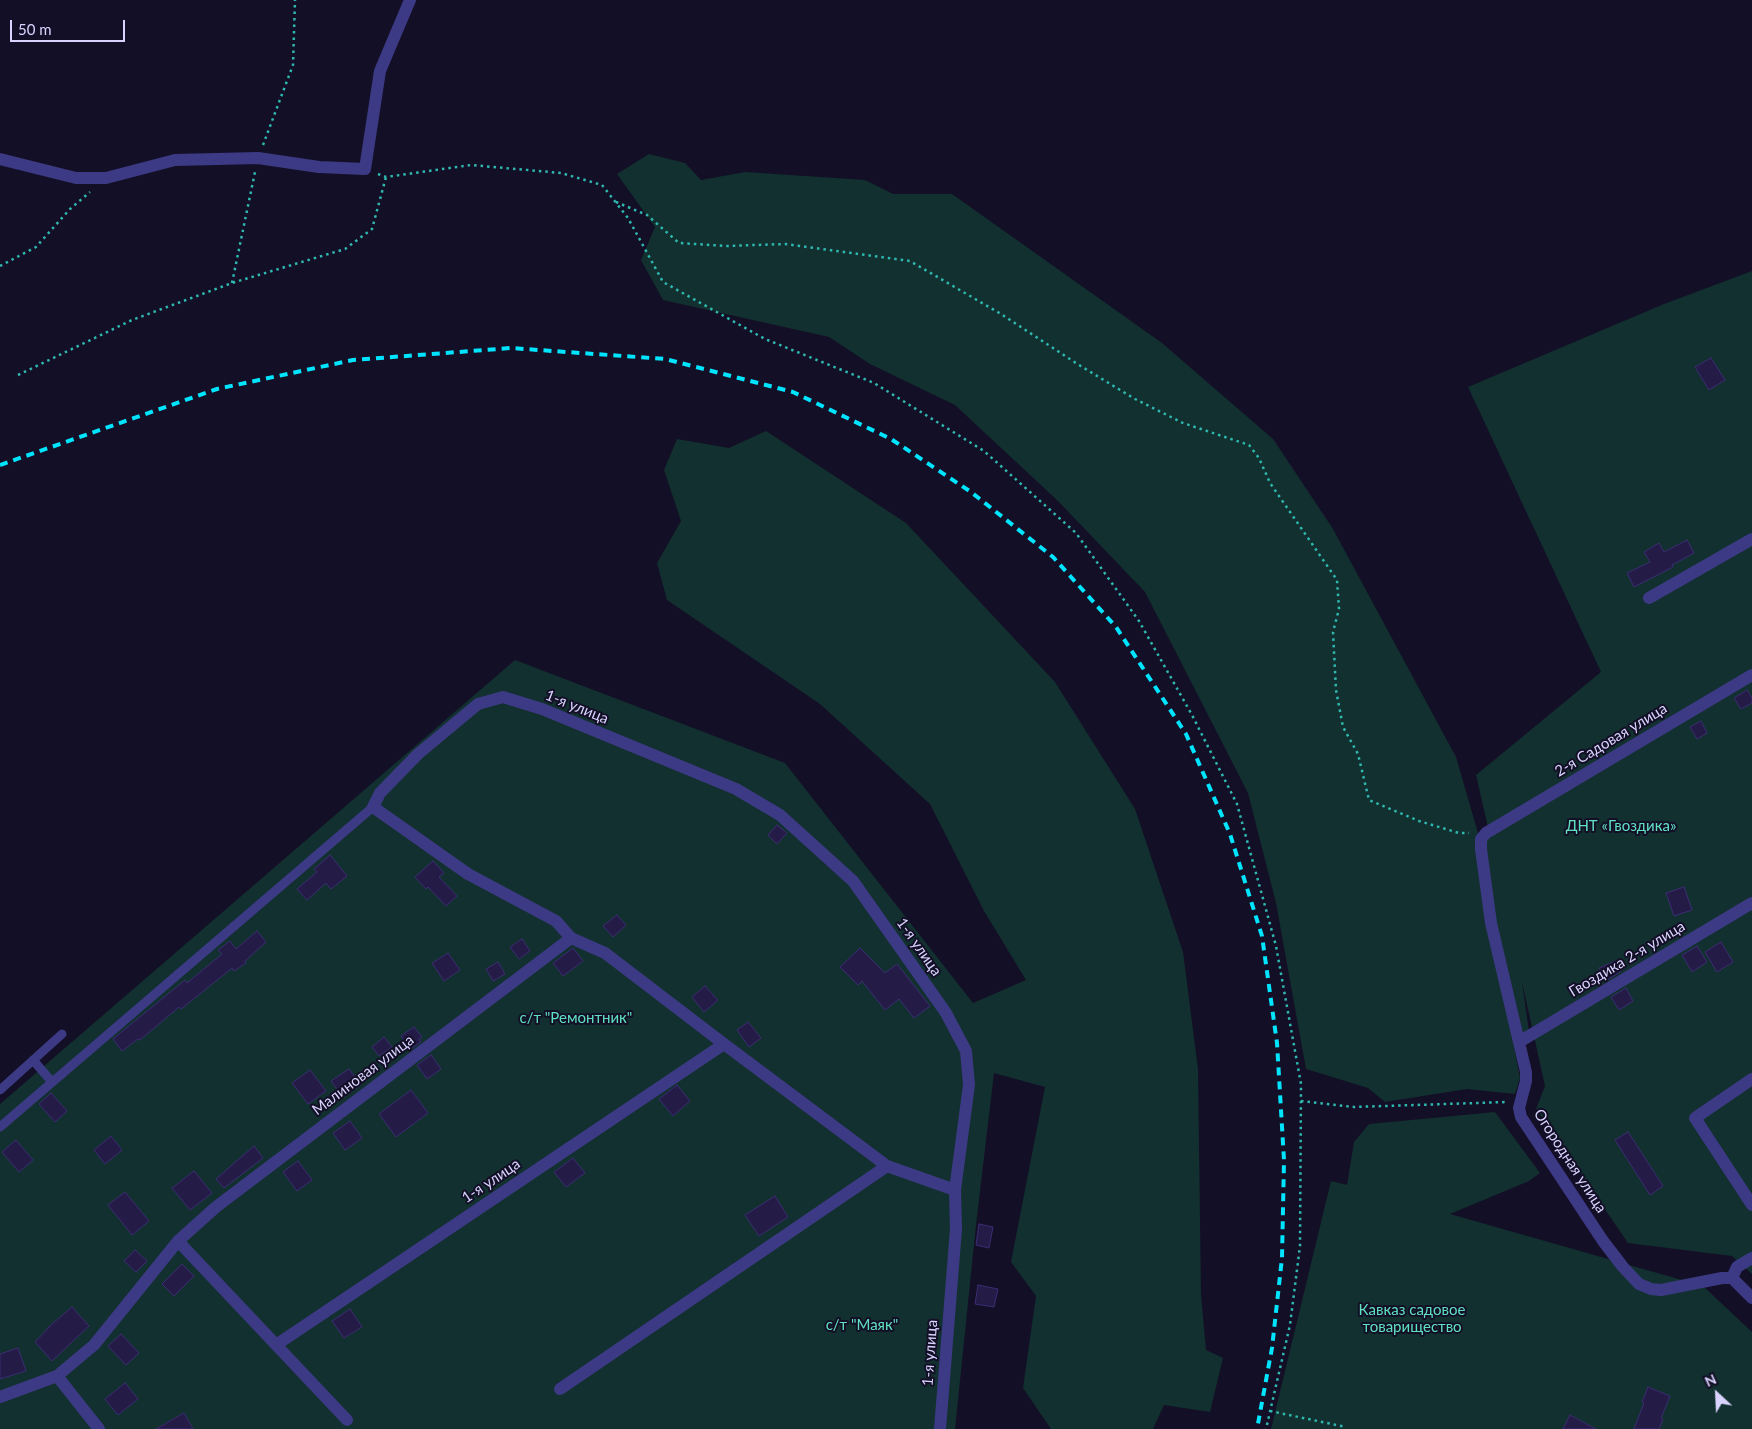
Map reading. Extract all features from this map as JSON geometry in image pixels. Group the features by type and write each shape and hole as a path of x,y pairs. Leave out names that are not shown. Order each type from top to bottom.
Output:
{"street":[{"path":"0,159 76,178 106,178 174,160 258,158 319,167 365,169 380,71 410,0"},
{"path":"1649,598 1752,539"},
{"name":"2-я Садовая улица","path":"1486,833 1752,675"},
{"name":"1-я улица","path":"373,807 380,793 412,761 478,704 503,697 542,709 736,789 780,815 853,881 946,1013 966,1051 968,1085 955,1190 956,1229 940,1429"},
{"path":"373,807 468,874 556,920 571,938 605,953 887,1166 955,1190"},
{"name":"Огородная улица","path":"1486,833 1481,839 1481,849 1491,923 1519,1042 1526,1081 1519,1108 1521,1117 1603,1241 1639,1284 1651,1289 1661,1290 1722,1278 1732,1278"},
{"name":"Гвоздика 2-я улица","path":"1519,1042 1752,903"},
{"name":"Малиновая улица","path":"0,1397 56,1376 94,1345 178,1241 216,1207 571,938"},
{"name":"1-я улица","path":"276,1345 724,1044"},
{"path":"1752,1079 1695,1118 1752,1205"},
{"path":"560,1390 887,1166"},
{"path":"178,1241 347,1420"},
{"path":"1752,1258 1737,1267 1732,1278 1752,1298"},
{"path":"56,1376 99,1429"}],"lane":[{"path":"0,1127 373,807"},
{"path":"0,1090 62,1034"},
{"path":"33,1060 52,1082"}],"path":[{"path":"232,284 258,158 293,65 295,0"},
{"path":"365,169 386,177 471,165 561,173 602,185 628,218 663,282 765,339 874,383 984,451 1076,533 1139,621 1192,715 1237,804 1276,946 1301,1084 1300,1246 1290,1325 1266,1429"},
{"path":"18,375 132,320 232,284 345,250 372,229 386,177"},
{"path":"0,266 36,247 70,209 106,178"},
{"path":"615,201 647,215 679,242 726,246 785,244 910,261 1001,314 1079,365 1135,398 1182,423 1249,446 1259,458 1270,483 1336,580 1340,609 1333,632 1336,690 1343,728 1358,754 1369,800 1419,821 1459,833 1486,833"},
{"path":"1301,1101 1354,1107 1520,1102"},
{"path":"1270,1411 1346,1427"}],"green space":[{"name":"ДНТ «Гвоздика»","path":"649,154 685,163 701,180 745,172 865,180 893,194 952,194 1162,343 1273,439 1333,529 1456,757 1478,833 1490,836 1476,775 1601,672 1468,387 1664,304 1752,271 1752,1274 1732,1256 1628,1243 1536,1109 1545,1086 1522,982 1529,1032 1513,1041 1520,1078 1515,1094 1467,1089 1385,1102 1368,1088 1306,1069 1276,903 1248,793 1145,592 1058,501 955,405 870,364 829,337 663,300 641,260 655,227 617,174"},
{"name":"с/т \"Ремонтник\"","path":"766,431 906,523 1055,682 1135,809 1183,952 1198,1069 1201,1295 1206,1350 1223,1358 1210,1412 1164,1405 1153,1429 1051,1429 1023,1388 1036,1296 1011,1262 1045,1087 994,1073 955,1429 0,1429 0,1104 515,660 785,763 973,1003 1026,980 984,911 930,804 820,704 667,600 657,563 681,521 664,470 677,439 729,448"},
{"name":"Кавказ садовое товарищество","path":"1495,1112 1540,1173 1529,1181 1450,1214 1703,1286 1752,1332 1752,1429 1271,1429 1331,1181 1347,1185 1354,1142 1369,1124"}],"building":[{"path":"1711,358 1725,380 1709,390 1695,367"},
{"path":"1687,540 1694,553 1672,565 1673,567 1634,587 1627,573 1650,562 1644,552 1659,543 1664,552"},
{"path":"1747,690 1752,698 1752,703 1741,709 1734,698"},
{"path":"1701,721 1707,733 1697,739 1690,727"},
{"path":"777,825 787,833 777,844 768,835"},
{"path":"330,855 347,876 331,889 326,883 307,900 297,889 317,872 314,869"},
{"path":"433,861 444,873 439,877 457,896 446,906 428,887 426,889 415,877"},
{"path":"1684,887 1692,910 1674,916 1666,893"},
{"path":"617,915 626,925 613,937 603,926"},
{"path":"257,931 266,942 245,961 246,963 234,971 232,968 181,1009 179,1007 140,1040 138,1039 122,1051 113,1039 185,980 187,983 222,954 218,950 230,941 236,949"},
{"path":"522,939 530,951 519,959 510,947"},
{"path":"1721,942 1733,962 1717,972 1705,952"},
{"path":"1697,946 1707,962 1692,972 1682,955"},
{"path":"573,948 583,961 563,976 553,963"},
{"path":"860,948 885,973 897,964 930,1006 914,1018 899,999 885,1010 862,981 858,985 840,967"},
{"path":"448,953 460,970 444,981 432,963"},
{"path":"1615,961 1620,972 1606,981 1599,968"},
{"path":"498,962 505,974 493,981 486,969"},
{"path":"705,986 718,1000 704,1012 692,997"},
{"path":"1626,988 1633,1001 1619,1010 1611,997"},
{"path":"748,1022 761,1038 749,1047 737,1030"},
{"path":"414,1027 422,1037 419,1039 421,1042 411,1049 401,1036"},
{"path":"384,1037 392,1047 379,1056 372,1047"},
{"path":"431,1055 441,1069 427,1079 417,1065"},
{"path":"349,1069 361,1085 343,1097 331,1081"},
{"path":"310,1070 326,1091 308,1104 292,1083"},
{"path":"677,1085 690,1101 673,1116 659,1099"},
{"path":"411,1090 428,1113 396,1137 379,1114"},
{"path":"51,1093 67,1111 55,1122 39,1104"},
{"path":"350,1121 362,1138 345,1150 333,1133"},
{"path":"1628,1132 1663,1186 1650,1195 1615,1140"},
{"path":"111,1136 122,1150 105,1164 94,1150"},
{"path":"16,1140 33,1160 19,1172 2,1152"},
{"path":"254,1146 263,1158 224,1188 216,1179"},
{"path":"573,1158 585,1173 566,1187 554,1172"},
{"path":"298,1161 312,1180 297,1191 283,1172"},
{"path":"194,1171 212,1193 190,1210 172,1188"},
{"path":"125,1192 149,1221 132,1235 108,1205"},
{"path":"775,1196 788,1217 759,1236 745,1215"},
{"path":"979,1224 993,1227 989,1248 976,1245"},
{"path":"135,1250 147,1261 136,1272 124,1261"},
{"path":"182,1264 194,1276 174,1296 162,1284"},
{"path":"978,1285 998,1289 994,1307 975,1304"},
{"path":"72,1307 89,1326 52,1361 35,1342"},
{"path":"350,1309 362,1327 344,1338 332,1321"},
{"path":"121,1334 139,1353 126,1365 108,1346"},
{"path":"18,1348 26,1371 0,1379 0,1354"},
{"path":"125,1383 138,1399 118,1415 105,1399"},
{"path":"1648,1387 1670,1396 1661,1418 1663,1419 1659,1429 1634,1429 1644,1403 1642,1402"},
{"path":"184,1413 193,1429 156,1429"},
{"path":"1570,1415 1596,1429 1563,1429"}],"railway":[{"path":"0,465 217,389 353,360 511,348 665,359 793,392 891,439 971,492 1053,557 1116,627 1186,734 1230,834 1262,936 1277,1043 1284,1160 1282,1258 1272,1348 1257,1429"}],"park label":[{"name":"с/т \"Маяк\"","path":"862,1325"}]}
